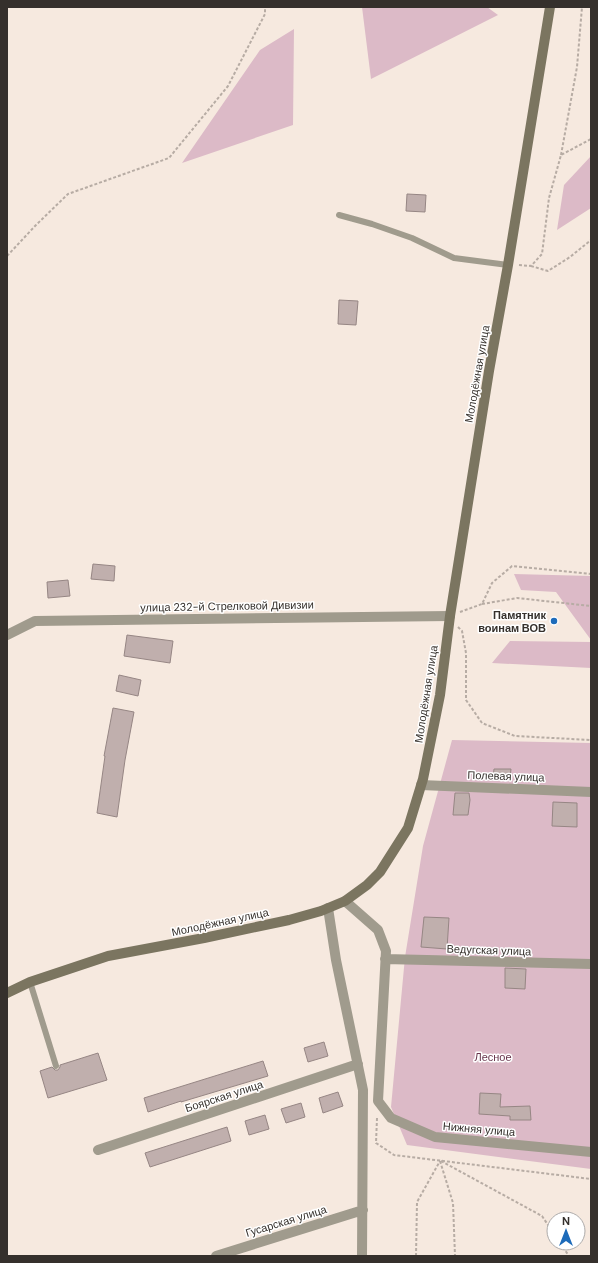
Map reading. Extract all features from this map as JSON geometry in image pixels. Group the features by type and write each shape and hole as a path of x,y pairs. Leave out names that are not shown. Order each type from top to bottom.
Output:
{"main road":[{"name":"Молодёжная улица","path":"7,993 30,982 108,956 235,932 322,911 345,901 367,885 380,872 408,828 421,785 440,695 450,616 489,371 508,265 550,7"}],"street":[{"name":"улица 232-й Стрелковой Дивизии","path":"7,635 35,621 450,616"},
{"name":"Полевая улица","path":"421,785 591,792"},
{"path":"345,901 378,930 386,951 378,1101"},
{"path":"328,908 336,960 363,1090 362,1256"},
{"name":"Ведугская улица","path":"386,959 591,964"},
{"name":"Боярская улица","path":"98,1150 358,1064"},
{"name":"Нижняя улица","path":"378,1101 391,1118 435,1137 591,1152"},
{"name":"Гусарская улица","path":"216,1256 363,1210"}],"lane":[{"path":"339,215 372,224 412,238 454,258 508,265"},
{"path":"30,982 56,1066"}],"path":[{"path":"7,256 68,194 169,158 228,86 265,14 265,7"},
{"path":"531,266 542,254 549,198 561,155 577,67 582,7"},
{"path":"561,155 591,138"},
{"path":"508,265 531,266 548,271 570,257 591,240"},
{"path":"482,604 492,583 512,566 591,574"},
{"path":"591,606 517,598 482,604 450,616 462,631 466,653 466,700 482,723 515,736 591,740"},
{"path":"378,1101 376,1142 394,1155 591,1179"},
{"path":"440,1161 542,1216 546,1222"},
{"path":"416,1256 417,1202 440,1161"},
{"path":"440,1161 453,1203 455,1256"}],"green space":[{"path":"362,7 487,7 498,15 371,79"},
{"path":"294,29 293,125 182,163 260,50"},
{"path":"591,156 591,208 557,230 564,185"},
{"path":"514,574 591,576 591,640 556,592 521,590"},
{"path":"510,641 591,642 591,668 492,663"},
{"name":"Лесное","path":"452,740 591,743 591,1169 407,1145 391,1107 405,957 423,846"}],"building":[{"path":"407,194 426,195 425,212 406,211"},
{"path":"339,300 358,301 356,325 338,324"},
{"path":"93,564 115,566 114,581 91,579"},
{"path":"68,580 70,596 48,598 47,582"},
{"path":"127,635 173,641 170,663 124,656"},
{"path":"119,675 141,680 138,696 116,691"},
{"path":"113,708 134,712 125,760 117,817 97,813 104,756"},
{"path":"494,769 511,769 510,778 493,777"},
{"path":"455,793 469,793 470,800 468,815 453,815"},
{"path":"553,802 577,803 577,827 552,826"},
{"path":"424,917 449,918 447,949 421,947"},
{"path":"505,968 526,969 525,989 505,988"},
{"path":"324,1042 328,1056 308,1062 304,1048"},
{"path":"98,1053 107,1080 48,1098 40,1071 52,1067 55,1070 58,1070 60,1065"},
{"path":"263,1061 268,1076 148,1112 144,1098"},
{"path":"338,1092 343,1106 323,1113 319,1098"},
{"path":"480,1093 501,1094 500,1107 530,1106 531,1120 510,1120 510,1116 479,1114"},
{"path":"301,1103 305,1117 286,1123 281,1109"},
{"path":"265,1115 269,1129 249,1135 245,1121"},
{"path":"227,1127 231,1141 150,1167 145,1153"}],"place":[{"name":"Памятник воинам ВОВ","path":"554,621"}]}
